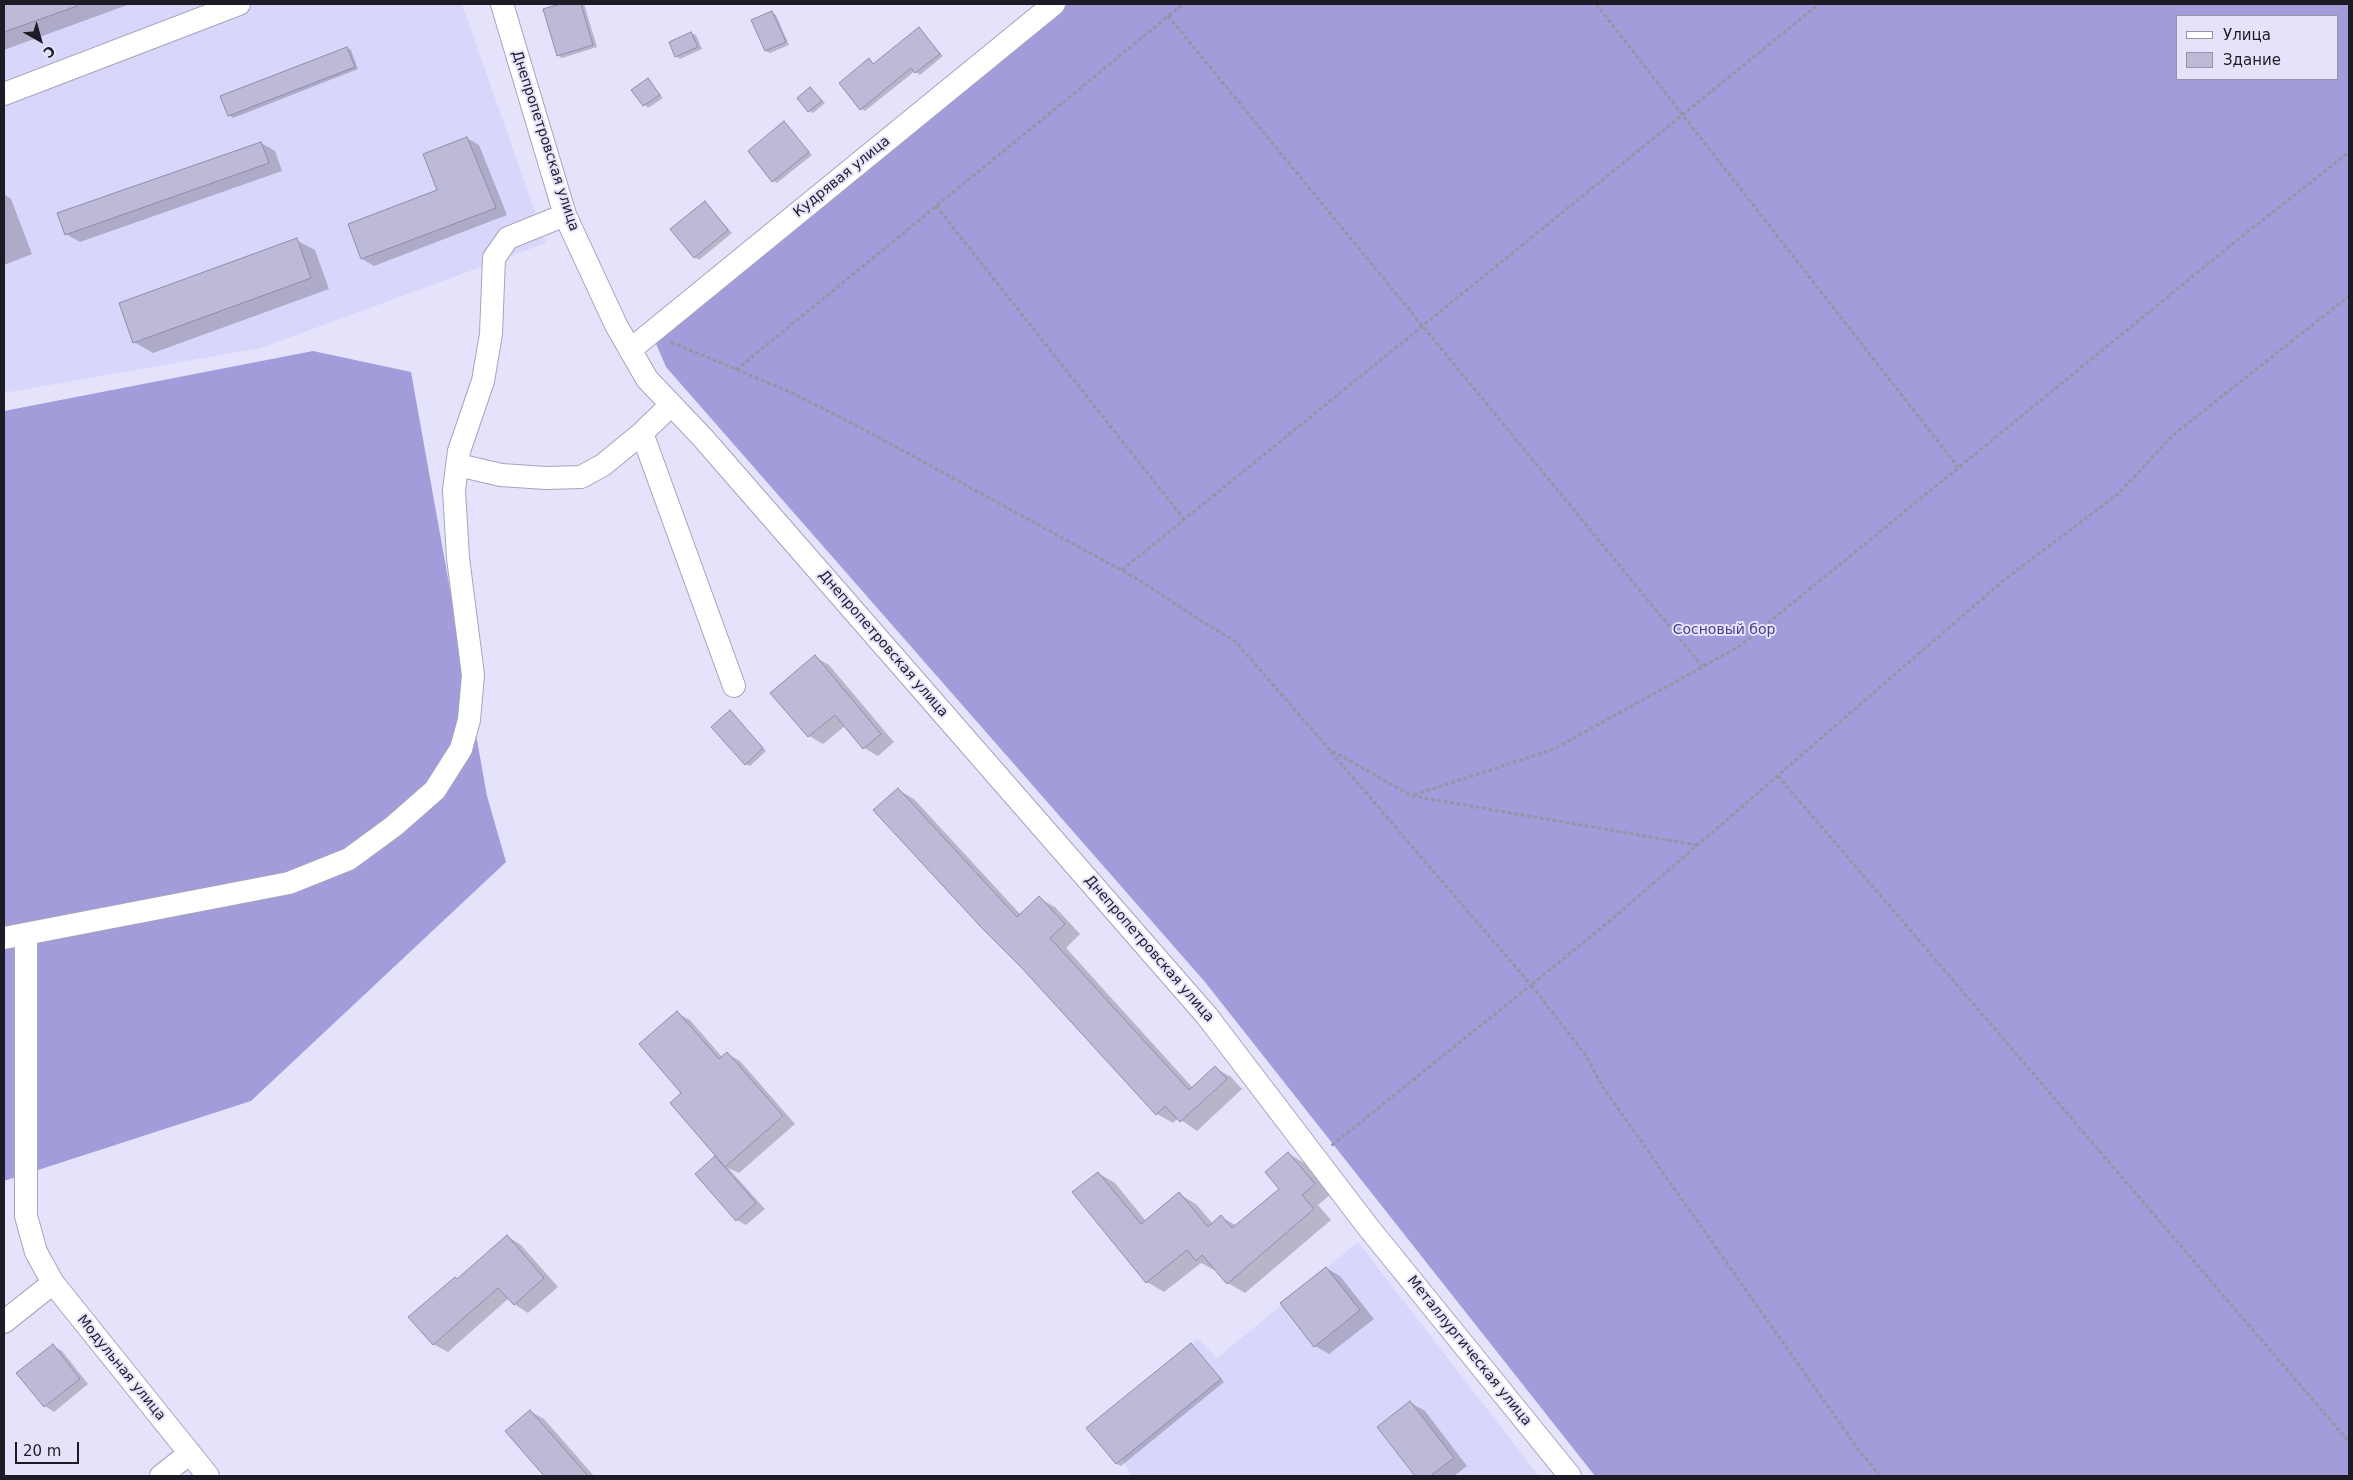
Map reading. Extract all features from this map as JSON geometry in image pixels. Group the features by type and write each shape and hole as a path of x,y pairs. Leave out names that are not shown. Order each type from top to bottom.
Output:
{"street":[{"path":"4,94 239,4"},
{"name":"Днепропетровская улица","path":"502,4 565,214 616,325 647,379 710,446 1208,1016 1368,1226"},
{"name":"Кудрявая улица","path":"630,350 1054,4"},
{"path":"4,938 289,883 349,859 394,826 435,790 461,749 469,720 472,684 458,558 454,490 459,451 482,380 491,334 494,258 508,238 565,214"},
{"path":"458,465 501,475 546,478 581,477 603,465 642,433 671,405"},
{"path":"642,433 734,686"},
{"name":"Модульная улица","path":"26,934 26,1216 36,1252 53,1283 208,1476"},
{"name":"Металлургическая улица","path":"1368,1226 1570,1476"},
{"path":"4,1322 53,1283"},
{"path":"161,1476 190,1453"}],"path":[{"path":"736,370 1183,4"},
{"path":"1596,4 1958,467"},
{"path":"1122,570 1422,324 1819,4"},
{"path":"1168,16 1702,666"},
{"path":"1412,796 1554,748 1740,646 1958,467 2349,152"},
{"path":"936,206 1184,519"},
{"path":"1316,1159 1531,985 1778,776 2004,580 2118,494 2173,435 2349,296"},
{"path":"663,339 790,392 928,462 1122,570 1235,641 1531,985 1585,1054 1608,1094 1858,1450 1880,1476"},
{"path":"1329,749 1412,796 1697,845"},
{"path":"1778,776 2349,1442"}],"shaded area":[{"path":"4,4 462,4 546,243 261,348 4,393"},
{"path":"1358,1242 1539,1476 1131,1476 1101,1420 1198,1339 1217,1358"}],"green space":[{"name":"Сосновый бор","path":"1065,4 2349,4 2349,1476 1595,1476 1205,982 666,367 654,339"},
{"path":"313,351 411,372 487,796 506,862 251,1101 4,1181 4,411"}],"building":[{"path":"4,4 76,4 77,6 4,32"},
{"path":"560,4 581,4 593,45 557,56 543,9"},
{"path":"772,11 786,42 765,51 751,20"},
{"path":"919,27 940,54 915,73 911,68 860,110 839,83 869,58 873,64"},
{"path":"691,32 698,47 675,57 669,42"},
{"path":"347,47 355,67 228,116 220,96"},
{"path":"648,78 660,95 643,106 631,90"},
{"path":"810,87 822,101 808,112 797,98"},
{"path":"784,121 809,152 772,182 748,151"},
{"path":"467,137 496,208 361,259 348,224 437,190 423,154"},
{"path":"261,142 269,163 65,235 57,213"},
{"path":"705,201 728,230 694,258 670,229"},
{"path":"297,238 311,278 133,343 119,303"},
{"path":"815,655 881,734 863,749 835,715 808,737 770,693"},
{"path":"730,710 763,748 745,765 711,727"},
{"path":"898,788 1017,917 1039,896 1065,924 1050,938 1189,1090 1215,1066 1227,1079 1180,1122 1165,1106 1156,1115 1020,966 980,926 873,810"},
{"path":"677,1011 719,1059 727,1052 783,1116 725,1167 670,1103 681,1093 639,1044"},
{"path":"1288,1152 1315,1184 1302,1195 1314,1209 1227,1284 1202,1255 1196,1261 1187,1250 1146,1283 1072,1192 1098,1172 1141,1224 1179,1192 1208,1227 1221,1215 1232,1228 1279,1189 1265,1172"},
{"path":"715,1156 756,1203 736,1221 695,1174"},
{"path":"507,1235 544,1278 514,1305 498,1288 433,1345 408,1317 455,1277 457,1279"},
{"path":"1326,1267 1360,1310 1314,1347 1280,1303"},
{"path":"1191,1343 1221,1379 1116,1464 1086,1428"},
{"path":"53,1344 80,1379 44,1407 16,1373"},
{"path":"1410,1401 1454,1458 1430,1476 1415,1476 1377,1427"},
{"path":"530,1410 588,1476 544,1476 505,1431"}]}
